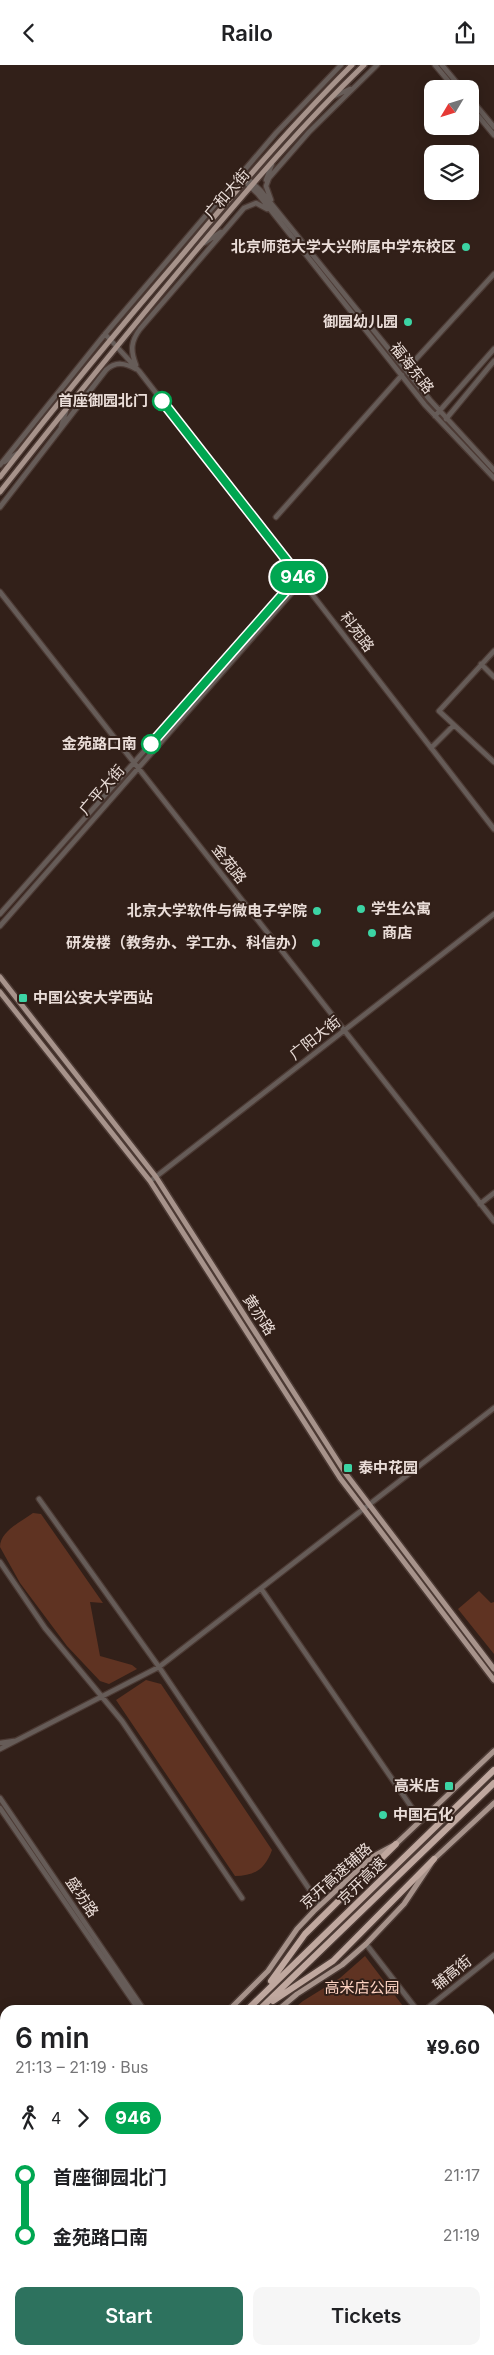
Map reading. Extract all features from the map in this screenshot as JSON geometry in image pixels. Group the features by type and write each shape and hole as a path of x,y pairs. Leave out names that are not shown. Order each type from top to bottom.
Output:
{"highway":[{"name":"京开高速","path":"253,2004 494,1770"},
{"name":"京开高速","path":"265,2005 494,1783"},
{"path":"253,2004 283,1967 305,1934 396,1844"},
{"path":"267,2005 333,1961 434,1859"}],"main road":[{"name":"广和大街","path":"0,477 110,339 284,136 352,65"},
{"name":"广和大街","path":"0,492 136,321 275,159 329,99 364,65"},
{"name":"黄亦路","path":"0,977 156,1177 368,1505 494,1669"},
{"name":"黄亦路","path":"0,992 150,1181 340,1478 494,1680"},
{"name":"京开高速辅路","path":"234,2005 268,1971 297,1929 320,1905 372,1857 396,1844 494,1751"},
{"path":"284,2005 297,1994 342,1965 366,1944 400,1909 434,1859 494,1803"}],"street":[{"path":"0,465 105,334 240,175 281,128 341,65"},
{"path":"266,186 269,178 277,168 377,65"},
{"path":"435,65 448,80"},
{"path":"442,65 454,80"},
{"path":"329,99 354,87"},
{"path":"479,109 494,127"},
{"path":"479,117 494,135"},
{"path":"275,159 266,179 266,186 283,221"},
{"name":"福海东路","path":"240,175 252,185 283,221 440,411 494,470"},
{"path":"132,339 244,208 256,203 264,206 283,221"},
{"name":"福海东路","path":"283,221 435,416 494,478"},
{"path":"201,245 225,230"},
{"path":"406,370 494,274"},
{"path":"136,321 131,349 139,371"},
{"name":"科苑路","path":"105,334 139,371 494,829"},
{"path":"435,416 494,349"},
{"path":"442,423 494,361"},
{"path":"0,507 112,365 126,365 139,371"},
{"path":"276,517 402,375"},
{"path":"76,396 95,385"},
{"path":"35,432 46,408"},
{"path":"60,431 67,408"},
{"path":"0,465 19,452"},
{"name":"广平大街","path":"0,915 299,576"},
{"name":"广平大街","path":"0,926 303,581"},
{"name":"金苑路","path":"0,593 494,1221"},
{"path":"494,651 439,711 494,762"},
{"path":"481,664 494,677"},
{"path":"431,748 454,725"},
{"name":"广阳大街","path":"150,1181 494,914"},
{"path":"480,1204 494,1193"},
{"path":"0,1751 8,1745 159,1667 494,1409"},
{"path":"40,1499 159,1667 320,1905"},
{"path":"0,1562 45,1628 104,1697 242,1898"},
{"path":"262,1589 421,1821"},
{"path":"0,1743 18,1740"},
{"path":"0,1794 2,1806"},
{"name":"盛坊路","path":"0,1798 2,1806 136,2005"},
{"name":"盛坊路","path":"2,1806 141,2005"},
{"path":"366,1944 413,2005"},
{"name":"辅高街","path":"431,2005 494,1955"}],"green space":[{"path":"33,1513 41,1514 103,1603 90,1602 100,1656 132,1665 137,1669 109,1684 100,1681 67,1646 20,1583 0,1547 1,1541 3,1536 12,1527"},
{"path":"479,1591 491,1603 494,1602 494,1654 458,1609"},
{"path":"146,1680 161,1684 272,1850 266,1862 254,1873 235,1876 116,1700"},
{"name":"高米店公园","path":"365,1956 402,2005 298,2005 340,1978"}],"bus line":[{"name":"946","path":"151,744 299,576 162,401"}],"place":[{"name":"北京师范大学大兴附属中学东校区","path":"466,247"},
{"name":"御园幼儿园","path":"408,322"},
{"name":"首座御园北门","path":"162,401"},
{"name":"金苑路口南","path":"151,744"},
{"name":"学生公寓","path":"361,909"},
{"name":"北京大学软件与微电子学院","path":"317,911"},
{"name":"商店","path":"372,933"},
{"name":"研发楼（教务办、学工办、科信办）","path":"316,943"},
{"name":"中国公安大学西站","path":"23,998"},
{"name":"泰中花园","path":"348,1468"},
{"name":"高米店","path":"449,1786"},
{"name":"中国石化","path":"383,1815"}]}
